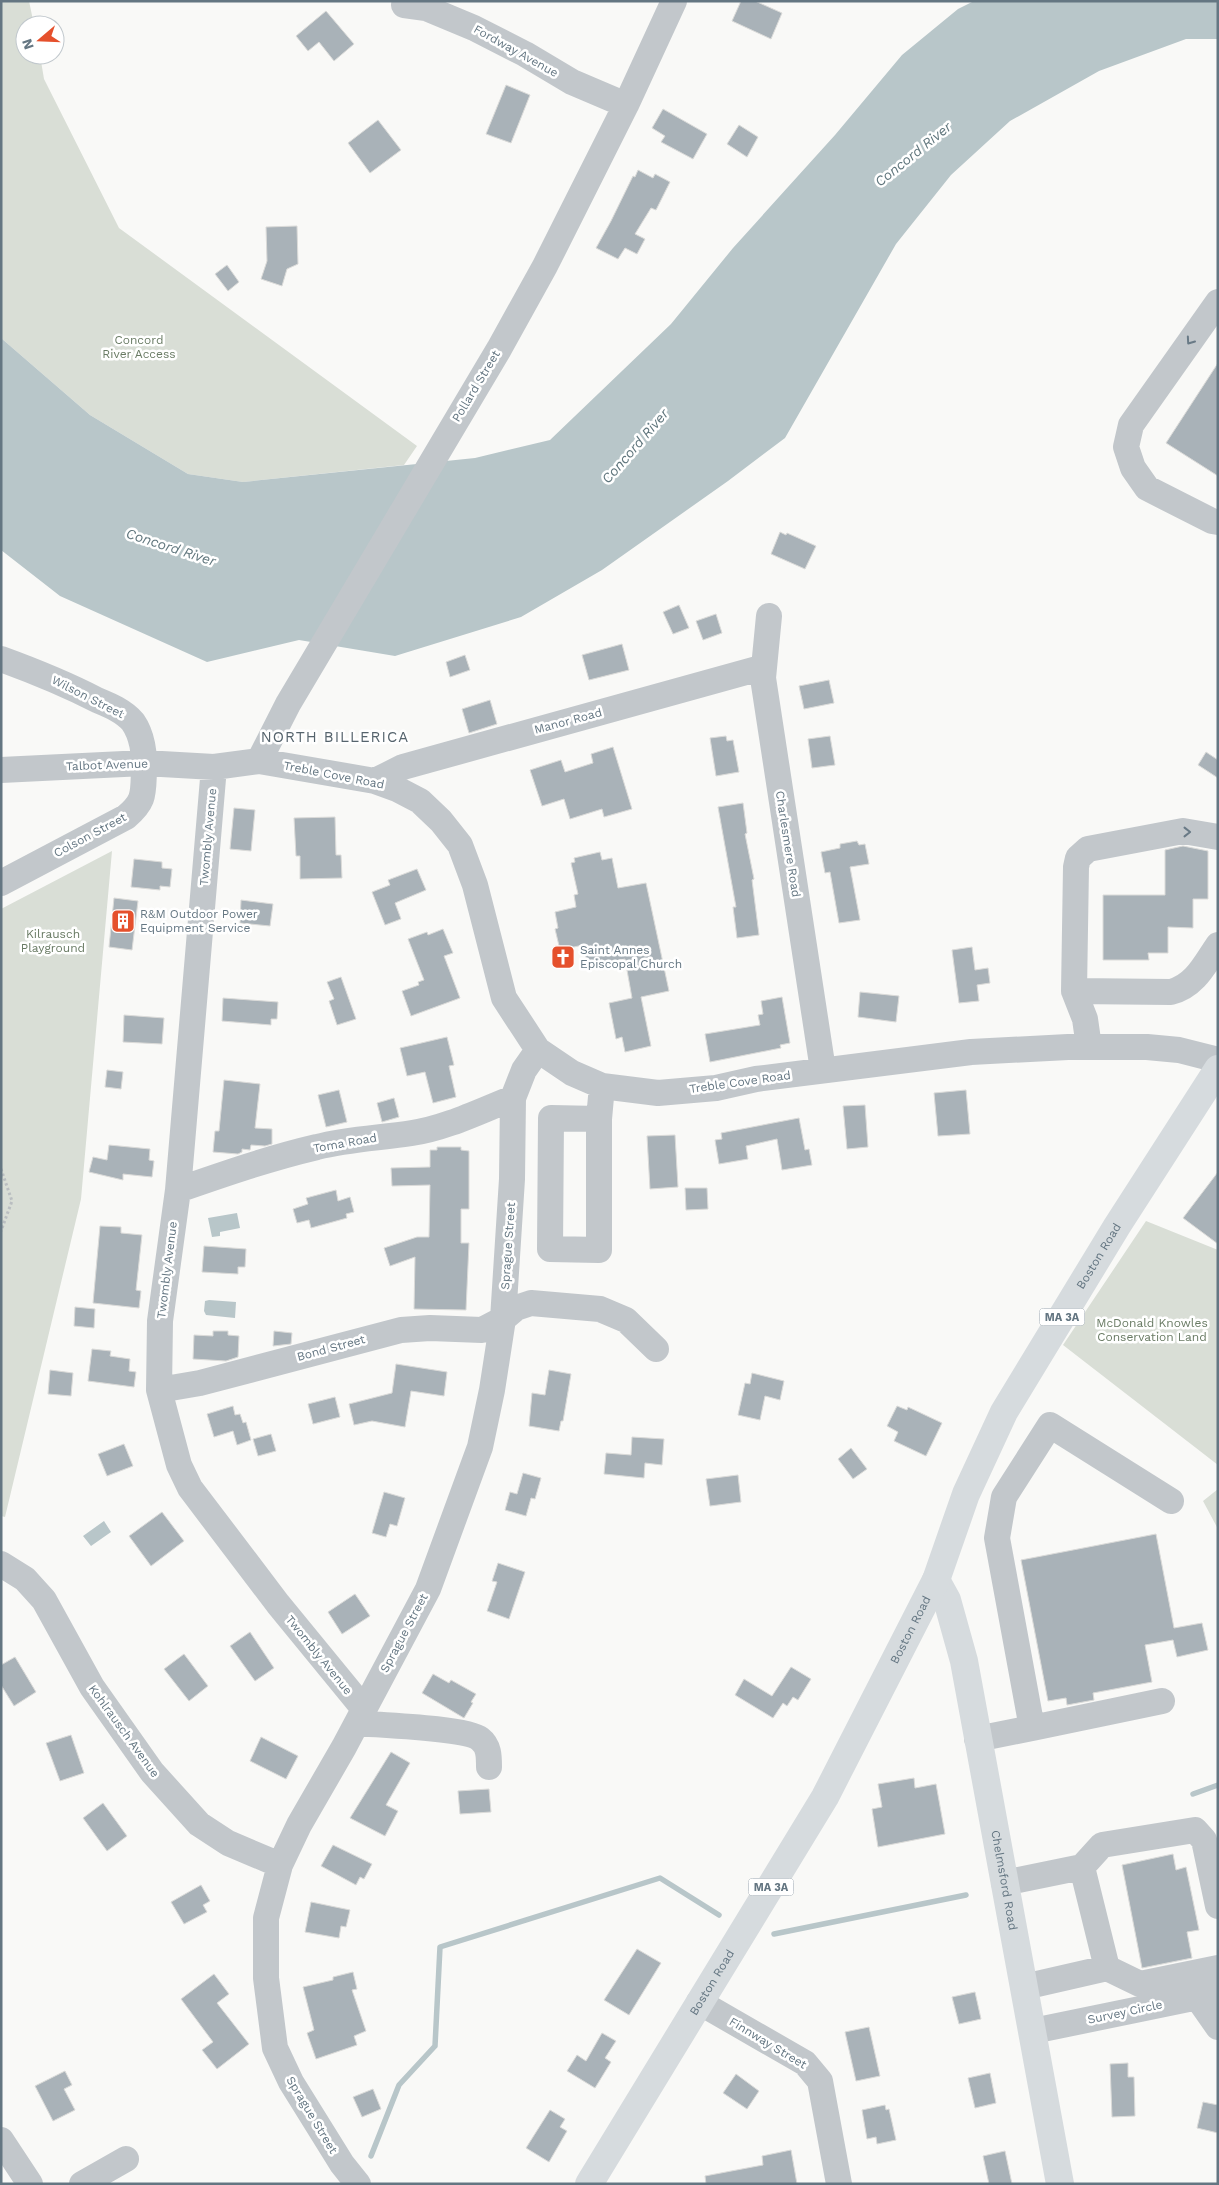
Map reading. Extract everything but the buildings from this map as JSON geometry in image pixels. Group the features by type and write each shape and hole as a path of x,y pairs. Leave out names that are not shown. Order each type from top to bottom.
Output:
{"main road":[{"name":"Boston Road","path":"590,2184 825,1797 936,1580 966,1494 1004,1412 1122,1217 1218,1069"},
{"name":"Chelmsford Road","path":"936,1580 948,1600 964,1661 1060,2184"}],"street":[{"name":"Pollard Street","path":"259,761 288,704 500,349 545,266 626,105 674,1"},
{"name":"Fordway Avenue","path":"404,5 426,8 474,28 525,54 572,82 626,105"},
{"path":"1218,302 1131,425 1126,447 1132,468 1147,488 1212,521 1218,522"},
{"name":"Charlesmere Road","path":"769,616 763,678 823,1070"},
{"name":"Wilson Street","path":"1,659 58,680 118,710 132,722 141,739 144,763"},
{"name":"Manor Road","path":"376,781 403,767 764,667"},
{"path":"214,767 259,761"},
{"name":"Treble Cove Road","path":"259,761 376,781 420,801 441,821 460,845 475,885 504,998 513,1014 538,1050 572,1073 602,1086 658,1093 716,1088 823,1070 971,1052 1088,1047 1147,1047 1179,1050 1218,1060"},
{"name":"Talbot Avenue","path":"1,770 144,763 214,767"},
{"name":"Colson Street","path":"1,883 126,817 138,806 143,797 144,763"},
{"name":"Twombly Avenue","path":"214,767 178,1190 160,1321 159,1390 179,1465 190,1488 361,1716"},
{"path":"1088,1047 1085,1019 1074,991 1076,867 1078,858 1082,852 1088,849 1156,835 1183,831 1218,836"},
{"path":"1074,991 1171,992 1180,990 1194,979 1218,945"},
{"name":"Sprague Street","path":"358,2184 342,2164 290,2082 275,2048 266,1978 266,1918 280,1865 299,1825 361,1716 428,1588 480,1447 492,1390 503,1319 512,1179 513,1098 524,1070 538,1050"},
{"path":"599,1119 552,1118 550,1249 599,1250 599,1119 602,1086"},
{"name":"Toma Road","path":"178,1190 271,1159 318,1147 362,1138 412,1134 437,1128 513,1098"},
{"name":"Bond Street","path":"159,1390 200,1382 401,1330 430,1328 482,1330 503,1319 516,1308 531,1303 600,1309 626,1320 656,1349"},
{"path":"1032,1728 997,1538 1004,1497 1050,1425 1171,1501"},
{"name":"Kohlrausch Avenue","path":"1,1564 24,1579 44,1600 92,1687 152,1772 199,1824 228,1843 280,1865"},
{"path":"977,1740 1162,1701"},
{"path":"361,1716 458,1732 480,1738 489,1751 488,1767"},
{"path":"1004,1883 1082,1867 1102,1845 1195,1830 1204,1840 1218,1906"},
{"path":"1082,1867 1107,1968"},
{"path":"1024,1987 1107,1968 1140,1984 1218,1968"},
{"path":"1208,1995 1218,2028"},
{"name":"Survey Circle","path":"1033,2031 1208,1995"},
{"name":"Finnway Street","path":"699,2002 805,2063 820,2081 839,2184"},
{"path":"1,2140 30,2184"},
{"path":"82,2184 126,2159"}],"path":[{"path":"1,1169 12,1201 1,1231"}],"green space":[{"name":"Concord River Access","path":"1,1 29,1 32,15 15,15 15,65 42,65 44,79 119,228 417,446 404,465 243,482 188,474 90,415 1,338"},
{"name":"Kilrausch Playground","path":"112,851 81,1199 5,1517 1,1516 1,909"},
{"name":"McDonald Knowles Conservation Land","path":"1146,1221 1218,1250 1218,1465 1063,1345"},
{"path":"1218,1489 1218,1529 1203,1501"}],"water":[{"name":"Concord River","path":"974,1 1218,1 1218,39 1186,39 1099,71 1010,121 951,175 896,244 785,438 728,481 602,570 521,617 395,656 299,640 207,662 60,596 1,550 1,338 90,415 188,474 243,482 475,458 550,440 671,324 733,248 835,135 902,55 958,9"},
{"path":"237,1213 240,1228 220,1232 220,1236 212,1237 208,1218"},
{"path":"205,1301 236,1302 235,1318 206,1315 204,1311"},
{"path":"104,1521 111,1532 91,1546 83,1536"}],"waterway":[{"path":"1193,1794 1218,1785"},
{"path":"371,2156 399,2085 435,2046 440,1947 660,1878 719,1915"},
{"path":"774,1934 966,1895"}],"place":[{"name":"R&M Outdoor Power Equipment Service","path":"123,921"},
{"name":"Saint Annes Episcopal Church","path":"563,957"}],"district":[{"name":"NORTH BILLERICA","path":"335,737"}]}
